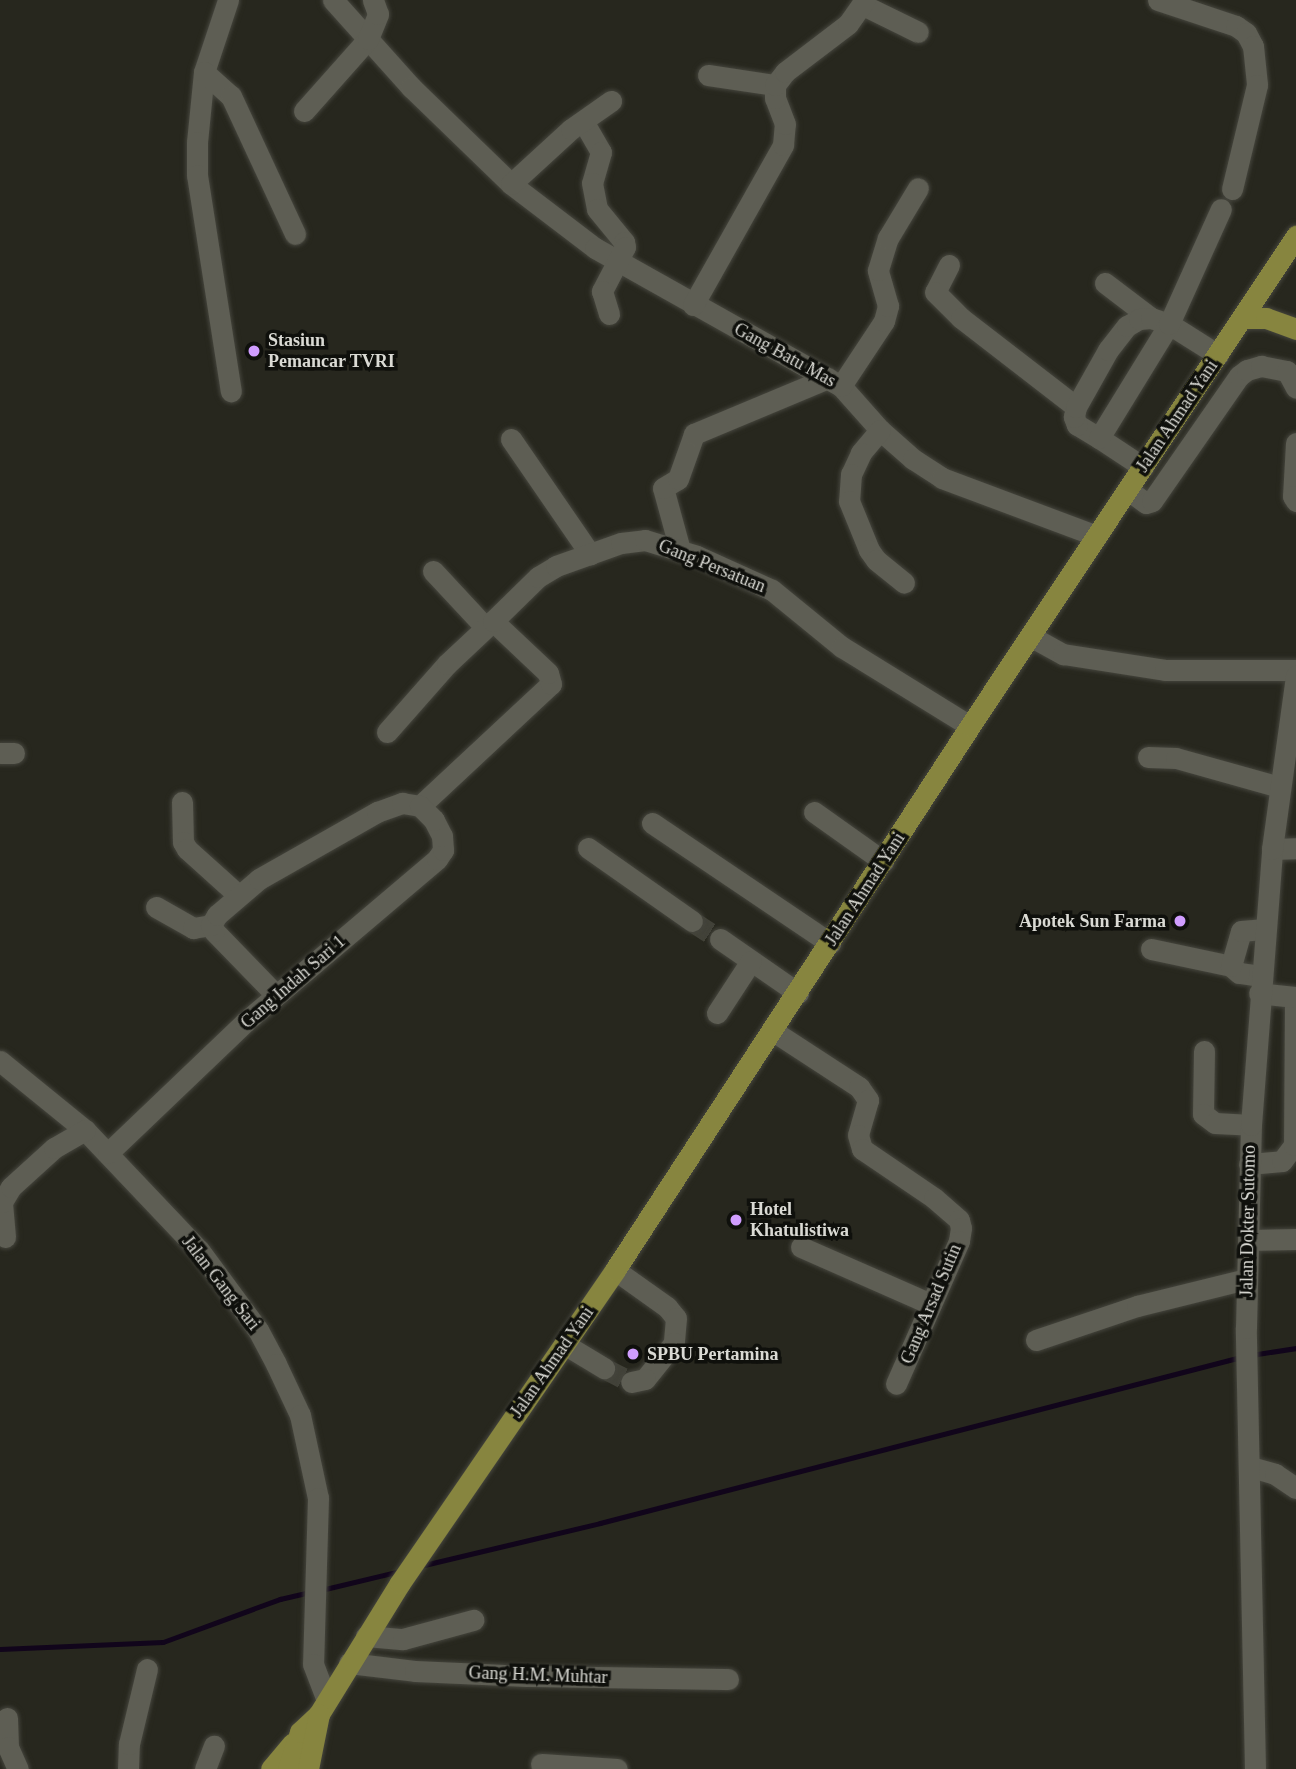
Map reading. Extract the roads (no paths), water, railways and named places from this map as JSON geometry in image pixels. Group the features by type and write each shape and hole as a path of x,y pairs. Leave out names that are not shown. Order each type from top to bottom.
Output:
{"main road":[{"name":"Jalan Ahmad Yani","path":"323,1707 429,1539 615,1270 970,726 1296,236"},
{"path":"1242,318 1266,318 1296,329"},
{"path":"309,1769 323,1707"},
{"path":"271,1769 323,1707"},
{"path":"295,1740 316,1736"},
{"path":"288,1769 295,1740"}],"street":[{"path":"228,0 204,72 197,142 197,175 231,391"},
{"name":"Gang Batu Mas","path":"333,0 511,184 617,262 835,382 880,430 913,459 942,478 1097,536"},
{"path":"304,111 368,39 378,14 373,0"},
{"path":"1158,0 1236,26 1246,33 1253,46 1257,85 1232,189"},
{"path":"693,304 783,145 785,124 775,98 775,85 785,72 848,24 864,2 918,32"},
{"path":"204,72 231,96 295,234"},
{"path":"708,75 775,85"},
{"path":"511,184 583,121 611,101"},
{"path":"583,121 601,152 592,183 597,209 624,242 625,247 601,291 609,313"},
{"path":"680,550 663,488 678,479 694,434 736,416 835,382 884,321 888,306 878,270 888,238 918,188"},
{"path":"1099,438 1221,209"},
{"path":"948,265 935,292 961,318 1076,407"},
{"path":"1105,283 1160,321 1218,355"},
{"path":"1143,467 1077,425 1074,417 1076,407 1108,350 1127,326 1139,319 1160,321"},
{"path":"1128,490 1146,503 1152,501 1238,376 1247,370 1261,366 1287,371 1296,388"},
{"path":"880,430 860,453 851,474 849,501 869,550 876,560 905,583"},
{"path":"511,439 590,554"},
{"path":"1296,443 1293,496 1296,501"},
{"name":"Gang Persatuan","path":"387,732 447,664 538,577 621,543 645,540 680,550 772,590 842,647 970,726"},
{"path":"156,907 193,928 211,925 227,903 259,879 377,811 402,803 420,806 551,684 541,666 489,624 433,571"},
{"path":"1030,636 1063,654 1165,670 1296,670"},
{"name":"Jalan Dokter Sutomo","path":"1255,1769 1251,1467 1246,1328 1251,1125 1272,849 1296,676"},
{"path":"1147,757 1177,758 1280,787"},
{"path":"181,802 183,842 187,849 238,895"},
{"name":"Gang Indah Sari 1","path":"108,1153 276,995 437,859 443,850 442,836 434,820 420,806"},
{"path":"814,812 883,862"},
{"path":"652,823 830,943"},
{"path":"1272,849 1296,848"},
{"path":"588,849 692,921"},
{"path":"211,925 219,937 276,995"},
{"path":"1231,966 1241,931 1265,929"},
{"path":"720,940 797,993"},
{"path":"1151,949 1231,966 1260,985 1296,996 1294,1145 1282,1161 1250,1164"},
{"path":"717,1013 751,961"},
{"name":"Gang Arsad Sutin","path":"773,1031 859,1087 869,1100 858,1135 862,1149 934,1198 958,1220 961,1228 959,1241 897,1384"},
{"path":"1204,1051 1203,1114 1215,1123 1251,1125"},
{"name":"Jalan Gang Sari","path":"0,1061 85,1130 199,1250 258,1330 276,1364 300,1415 318,1498 313,1664 323,1707"},
{"path":"5,1237 2,1202 12,1187 54,1148 85,1130"},
{"path":"1249,1240 1296,1239"},
{"path":"801,1247 931,1304"},
{"path":"615,1270 667,1307 676,1318 674,1343 645,1380 631,1382"},
{"path":"1036,1340 1137,1306 1246,1279"},
{"path":"564,1344 604,1368"},
{"path":"1251,1467 1275,1474 1296,1488"},
{"path":"366,1636 403,1639 473,1620"},
{"name":"Gang H.M. Muhtar","path":"349,1663 415,1671 527,1676 728,1679"},
{"path":"128,1769 130,1744 147,1669"},
{"path":"7,1718 8,1747 18,1769"},
{"path":"205,1769 214,1746"},
{"path":"541,1764 617,1769"}],"waterway":[{"path":"1251,1355 1296,1348"},
{"path":"420,1566 600,1523 1241,1357"},
{"path":"321,1590 400,1571"},
{"path":"0,1649 163,1642 280,1599 311,1592"}],"tunnel":[{"path":"692,921 720,939"},
{"path":"604,1368 631,1382"}],"place":[{"name":"Stasiun Pemancar TVRI","path":"254,351"},
{"name":"Apotek Sun Farma","path":"1180,921"},
{"name":"Hotel Khatulistiwa","path":"736,1220"},
{"name":"SPBU Pertamina","path":"633,1354"}]}
